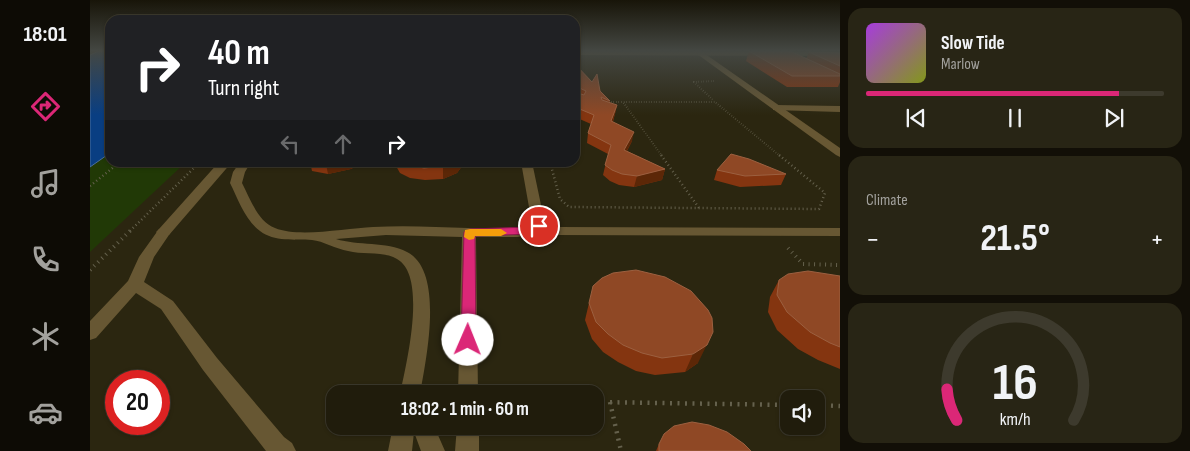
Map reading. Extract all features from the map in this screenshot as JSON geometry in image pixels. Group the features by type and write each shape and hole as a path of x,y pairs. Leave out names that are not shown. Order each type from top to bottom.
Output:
{"street":[{"path":"725,72 840,153"},
{"path":"164,232 222,167"}],"lane":[{"path":"776,108 840,108"},
{"path":"242,167 236,182 256,220 273,233 314,235 375,231 532,231 539,226"},
{"path":"527,167 539,226"},
{"path":"539,226 556,231 840,232"},
{"path":"90,333 135,284 147,257 164,232"},
{"path":"468,385 470,232"},
{"path":"314,235 341,246 403,256 415,266 422,293 419,346 412,385"},
{"path":"135,284 167,305 210,364 276,445 284,451"},
{"path":"400,451 403,435"},
{"path":"427,435 433,451"},
{"path":"467,451 468,435"}],"path":[{"path":"551,167 560,198 569,207 819,209 825,193 714,102 694,82 738,81"},
{"path":"604,102 714,102"},
{"path":"623,102 699,208"},
{"path":"90,186 114,167"},
{"path":"90,270 195,167"},
{"path":"773,232 803,264 840,265"},
{"path":"604,402 780,405"},
{"path":"610,402 621,451"},
{"path":"825,405 840,406"}],"green space":[{"path":"105,156 105,167 181,167 90,252 90,167"}],"water":[{"path":"90,72 105,72 105,156 90,167"}],"building":[{"path":"580,72 583,72 592,82 597,74 600,91 610,101 601,97 602,100 617,105 611,121 634,132 624,150 665,169 637,176 622,174 605,165 611,145 588,133 594,115 580,109 580,94 584,95 586,91 580,88"},
{"path":"785,72 836,72 840,74 840,76 792,76"},
{"path":"731,154 786,174 745,176 717,170"},
{"path":"636,270 665,277 691,291 708,310 712,318 713,332 707,345 693,354 662,358 642,353 623,345 596,322 589,303 593,286 602,278 613,273"},
{"path":"808,271 840,276 840,347 810,332 787,312 777,295 779,280 788,274"},
{"path":"692,422 709,425 727,432 751,451 659,451 659,444 664,434 674,426"}],"slow traffic":[{"path":"469,237 470,232 501,233"}],"route":[{"path":"468,340 470,232 532,231 539,226"}]}
